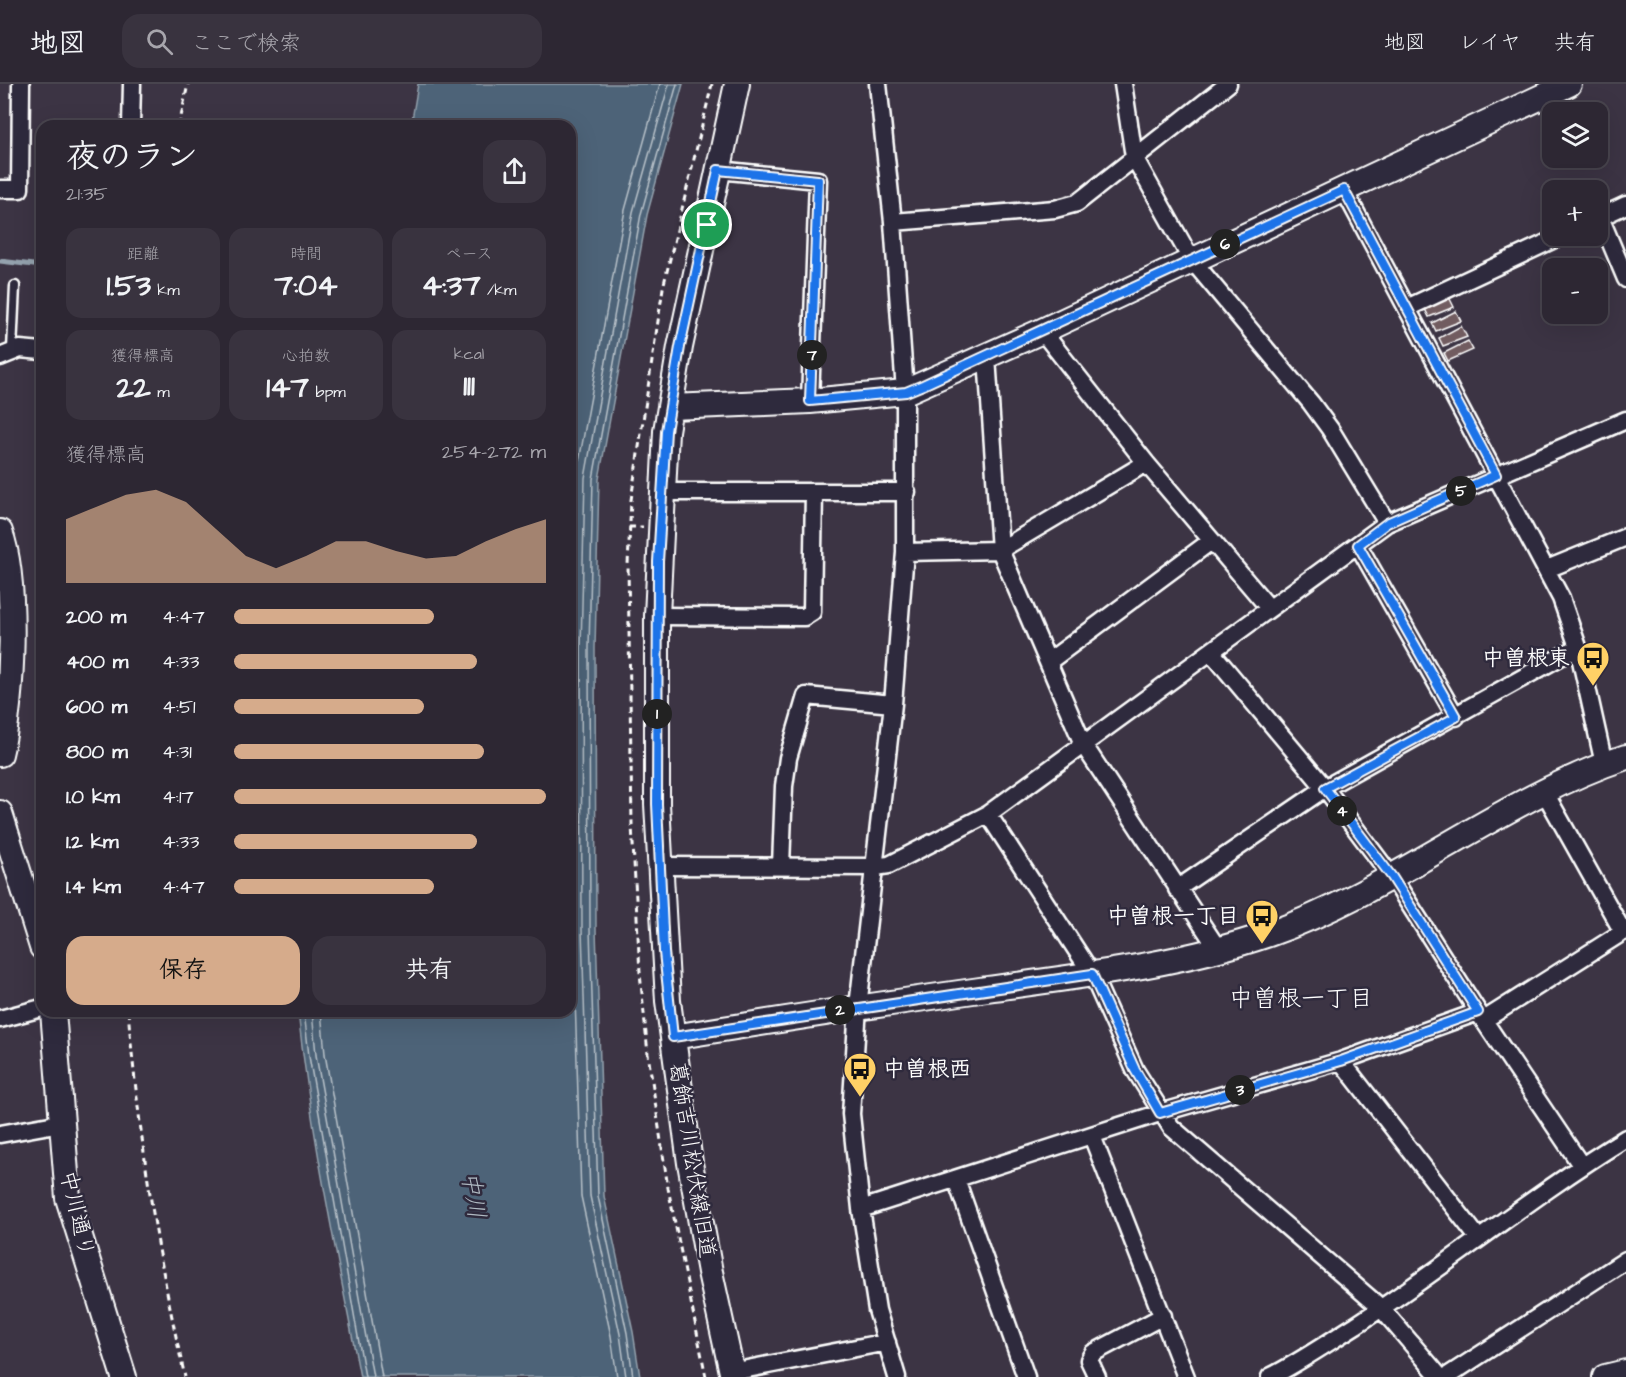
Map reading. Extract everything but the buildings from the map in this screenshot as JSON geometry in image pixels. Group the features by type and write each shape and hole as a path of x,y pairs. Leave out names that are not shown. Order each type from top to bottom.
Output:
{"street":[{"path":"0,189 20,189 21,84"},
{"path":"131,120 132,84"},
{"name":"葛飾吉川松伏線旧道","path":"732,1375 694,1185 665,963 657,804 657,616 666,431 680,347 737,84"},
{"path":"878,84 893,222 906,392 906,552 875,867 858,1007 851,1114 861,1209 878,1310 897,1377"},
{"path":"1123,84 1134,157 1191,259 1311,403 1330,429 1387,523"},
{"path":"893,222 1055,208 1077,202 1228,84"},
{"path":"671,406 810,401 906,392 987,357 1191,259 1569,84"},
{"path":"718,170 818,180 810,401"},
{"path":"673,1037 858,1007 1092,974 1218,949 1315,916 1392,877 1545,793 1615,761 1562,598 1344,190"},
{"path":"1608,213 1626,205"},
{"path":"1608,238 1626,279"},
{"path":"1407,308 1542,245"},
{"path":"1042,331 1146,463 1269,608"},
{"path":"6,353 36,351"},
{"path":"987,357 1000,550 1083,744 1218,949"},
{"path":"660,866 875,867 889,865 988,814 1212,653 1269,608 1387,523 1626,420"},
{"path":"906,552 1000,550 1146,463"},
{"path":"662,492 907,492"},
{"path":"657,616 804,616 812,612 814,492"},
{"path":"0,532 10,584 5,652 4,737 0,754"},
{"path":"1547,569 1626,537"},
{"path":"1048,663 1211,541"},
{"path":"1358,545 1456,717"},
{"path":"1177,889 1325,788 1578,647"},
{"path":"1212,653 1325,788 1392,877 1481,1016 1581,1165"},
{"path":"781,867 784,786 788,758 806,696 892,704"},
{"path":"861,1209 1160,1113 1341,1061 1481,1016 1624,931 1545,793"},
{"path":"0,813 36,928"},
{"path":"988,814 1092,974 1135,1070 1160,1113 1172,1127 1381,1308 1440,1377"},
{"path":"0,1019 36,1010"},
{"name":"中川通り","path":"53,1017 69,1198 124,1377"},
{"path":"1341,1061 1479,1239"},
{"path":"0,1134 61,1123"},
{"path":"1092,1136 1186,1377"},
{"path":"1270,1377 1292,1366 1381,1308 1581,1165 1626,1137"},
{"path":"956,1179 1026,1377"},
{"path":"1446,1377 1626,1260"},
{"path":"1096,1377 1089,1360 1093,1353 1163,1316"},
{"path":"732,1375 886,1342"},
{"path":"1605,1377 1626,1372"}],"lane":[{"path":"6,353 15,286"}],"path":[{"path":"180,120 188,84"},
{"path":"629,527 635,527"},
{"path":"129,1017 137,1108 157,1236 185,1377"}],"water":[{"name":"中川","path":"418,84 683,84 647,215 599,479 595,648 596,929 604,1196 633,1332 640,1377 360,1377 317,1149 299,1017 576,1017 576,120 412,120"}],"waterway":[{"path":"0,261 36,265"}],"place":[{"name":"中曽根東","path":"1593,687"},
{"name":"中曽根一丁目","path":"1262,945"},
{"name":"中曽根西","path":"860,1098"}],"district":[{"name":"中曽根一丁目","path":"1301,999"}],"route":[{"path":"718,170 818,180 810,401 906,392 1344,190 1496,475 1387,523 1358,545 1456,717 1325,788 1392,877 1478,1012 1341,1061 1160,1113 1135,1070 1092,974 858,1007 673,1037 664,952 657,804 658,562 666,431 680,347 707,225 718,170"}]}
